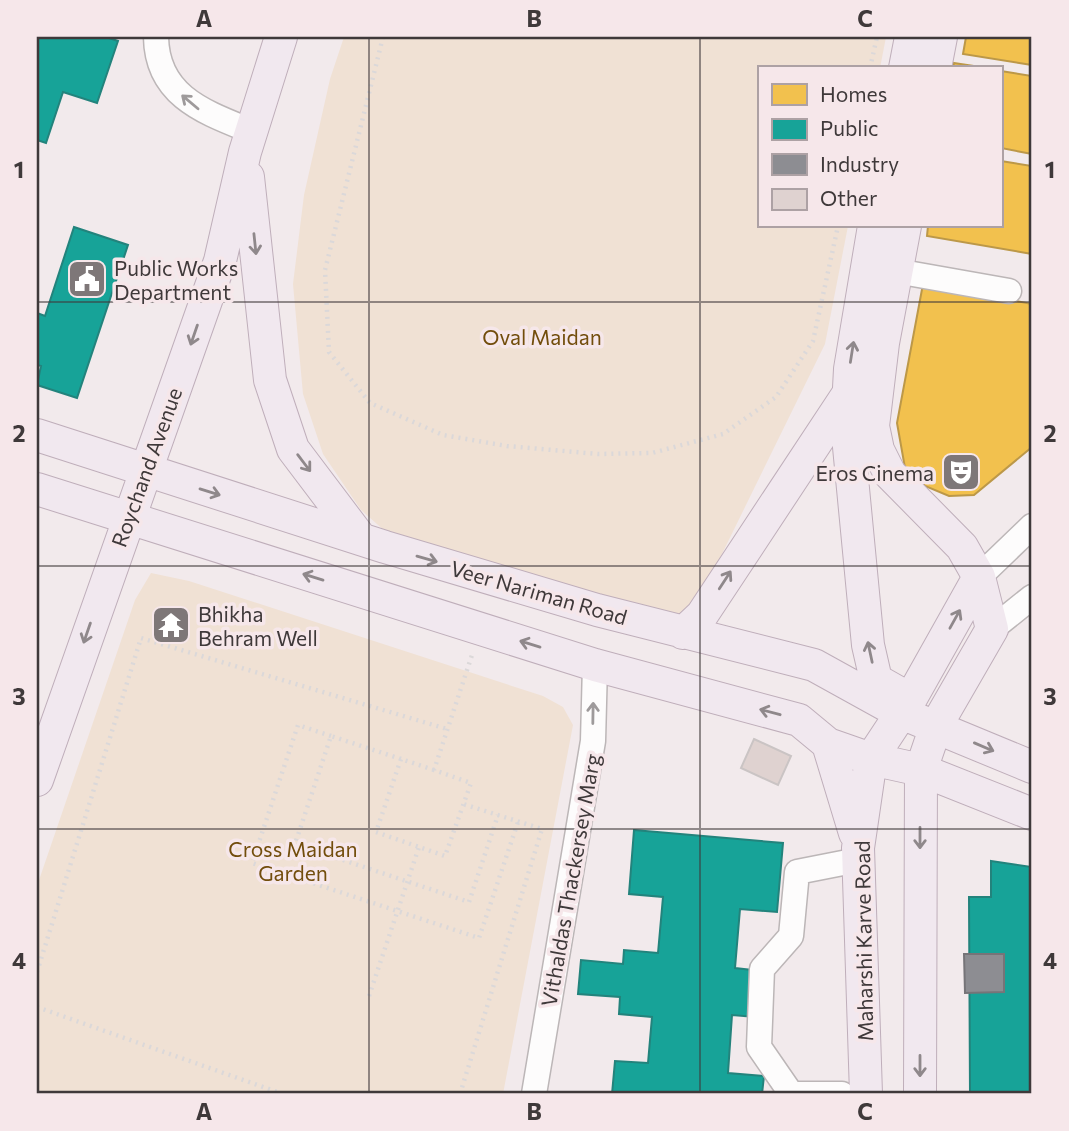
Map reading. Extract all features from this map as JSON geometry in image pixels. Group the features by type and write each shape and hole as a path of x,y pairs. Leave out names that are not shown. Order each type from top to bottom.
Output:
{"main road":[{"name":"Roychand Avenue","path":"37,780 126,519 220,261 248,142 281,37"},
{"path":"905,66 911,37"},
{"path":"935,66 942,37"},
{"path":"248,142 270,380 293,449 362,539"},
{"path":"874,228 848,394 847,426 867,645 876,680 904,706"},
{"path":"905,228 873,426 878,450 890,474 962,547 979,577 992,628 936,726 921,770 920,1094"},
{"path":"683,633 702,615 848,394"},
{"name":"Veer Nariman Road","path":"37,436 362,539 683,633 814,665 904,706 936,726 1032,767"},
{"path":"37,489 595,665 799,720 828,744 871,759 921,770 1032,814"},
{"name":"Maharshi Karve Road","path":"866,1094 858,854 871,759 979,577"},
{"path":"828,744 858,854"}],"street":[{"path":"156,37 161,68 184,99 248,142"},
{"path":"897,271 1009,291"},
{"path":"979,577 1032,526"},
{"path":"992,628 1032,597"},
{"name":"Vithaldas Thackersey Marg","path":"534,1094 593,741 595,665"},
{"path":"842,1094 790,1093 759,1047 762,969 791,936 797,872 858,854"}],"path":[{"path":"383,37 325,270 329,352 370,403 443,435 507,446 598,454 652,453 723,434 776,397 813,341 838,228"},
{"path":"870,66 877,37"},
{"path":"434,770 480,629"},
{"path":"37,972 141,638 447,729"},
{"path":"401,759 376,832 445,856 471,783 434,770 401,759 298,725 252,863 479,938 518,822"},
{"path":"331,736 295,844 469,902 498,815"},
{"path":"460,1094 542,830 463,804"},
{"path":"369,996 419,847"},
{"path":"37,1007 284,1094"}],"green space":[{"name":"Oval Maidan","path":"344,37 886,37 880,66 758,66 758,228 848,228 825,344 692,615 605,608 402,546 361,510 323,454 303,394 293,284 304,195 330,79"},
{"name":"Cross Maidan Garden","path":"151,573 189,581 543,696 563,707 573,725 503,1094 37,1094 37,886 135,600"}],"building: Homes":[{"path":"966,37 1032,37 1032,65 963,54"},
{"path":"1002,71 1032,76 1032,154 1002,148"},
{"path":"1002,161 1032,166 1032,254 927,236 928,228 1002,228"},
{"path":"923,284 1032,304 1032,447 974,495 949,496 925,486 905,468 897,423"}],"building: Public":[{"path":"37,37 106,37 118,41 97,103 63,92 46,143 37,140"},
{"name":"Public Works Department","path":"74,227 128,245 77,398 37,385 41,366 37,365 37,313 45,316"},
{"path":"634,830 783,843 777,912 740,909 735,968 772,972 768,1018 732,1015 728,1073 764,1076 762,1094 612,1094 615,1061 648,1063 652,1017 619,1014 620,997 578,994 581,960 623,964 624,950 658,953 663,897 629,894"},
{"path":"991,861 1032,867 1032,1094 970,1094 969,897 991,897"}],"building: Industry":[{"path":"964,954 1004,954 1004,992 965,993"}],"building: Other":[{"path":"754,739 791,756 778,785 741,768"}],"place":[{"name":"Public Works Department","path":"87,279"},
{"name":"Eros Cinema","path":"961,472"},
{"name":"Bhikha Behram Well","path":"171,625"}]}
